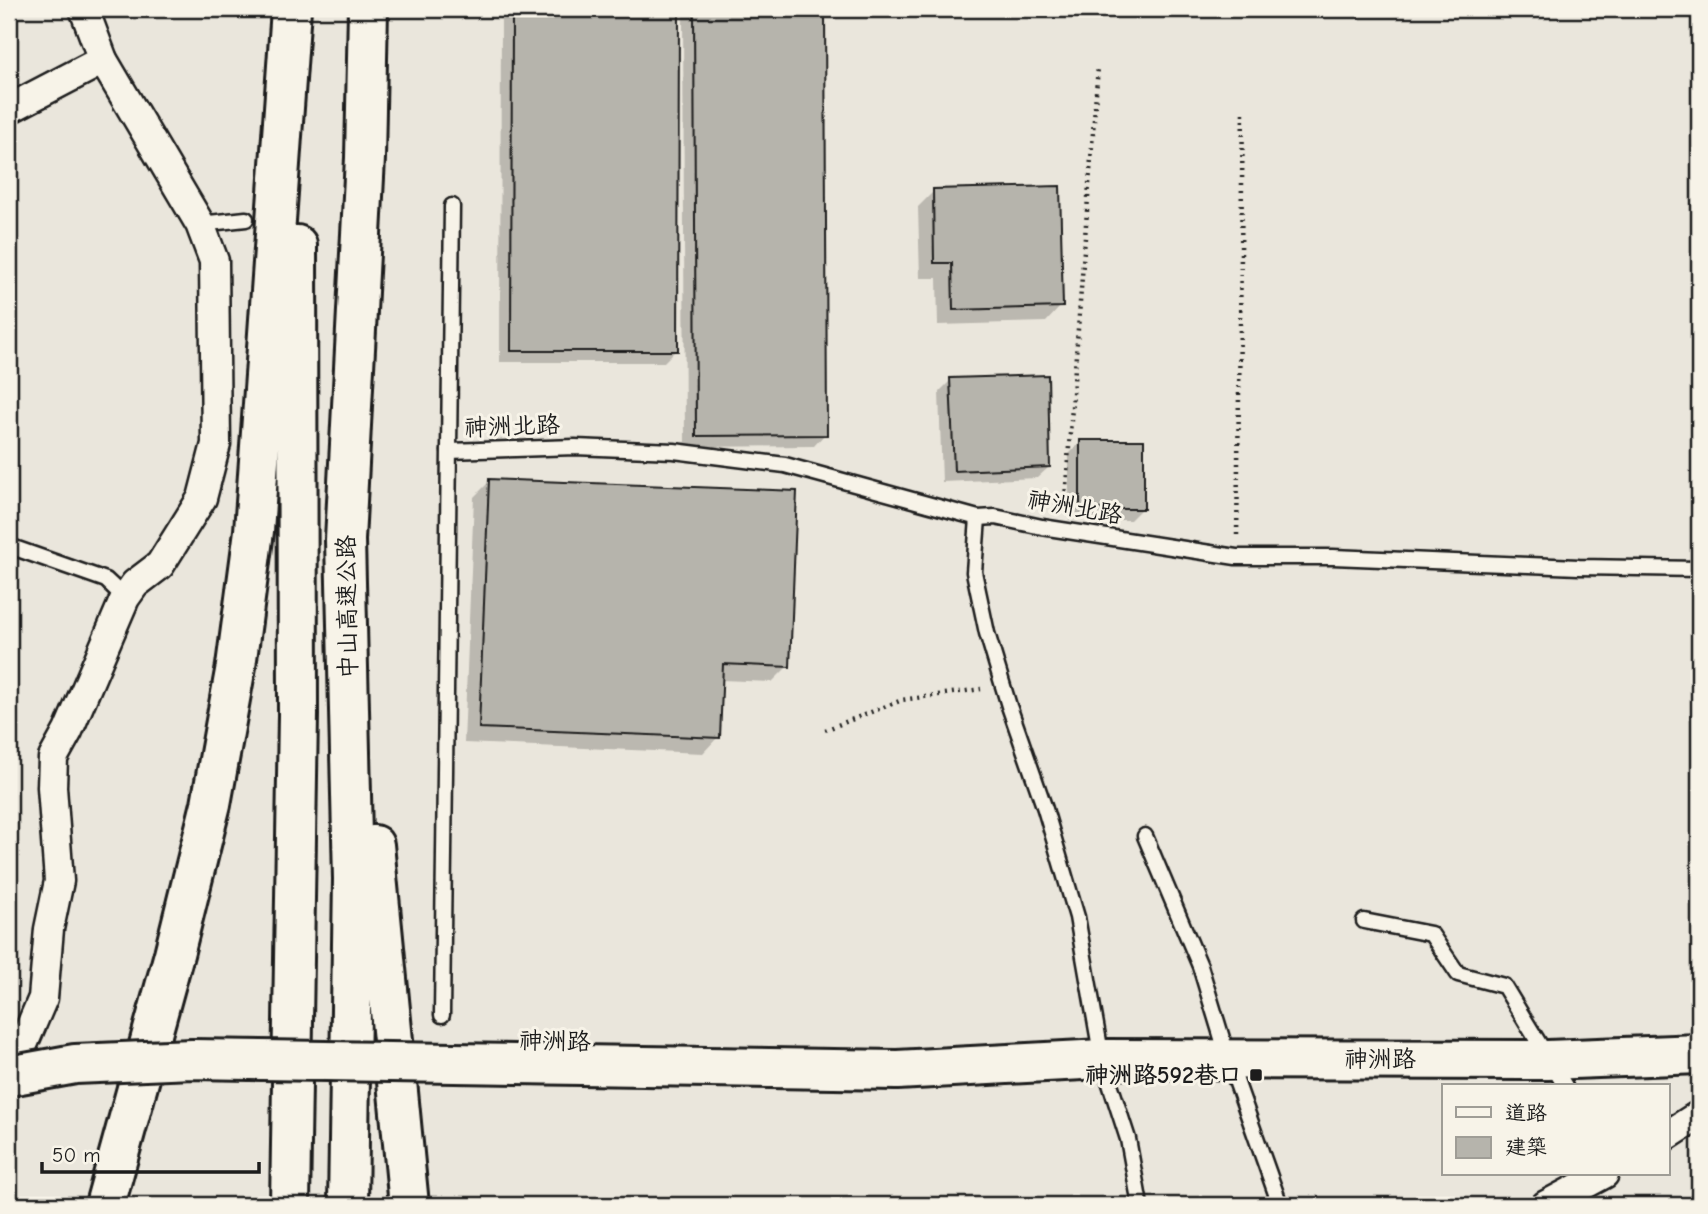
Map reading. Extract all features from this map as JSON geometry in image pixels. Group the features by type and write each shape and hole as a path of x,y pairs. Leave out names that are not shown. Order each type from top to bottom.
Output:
{"main road":[{"path":"105,1205 174,954 211,804 236,666 254,531 291,9"},
{"name":"中山高速公路","path":"290,1205 299,715 297,9"},
{"name":"中山高速公路","path":"348,1205 353,879 345,540 365,158 368,9"},
{"path":"345,540 409,1205"},
{"path":"78,1205 174,954"},
{"name":"神洲路","path":"9,1051 71,1040 191,1035 897,1058"},
{"name":"神洲路","path":"9,1076 75,1065 192,1059 1228,1058 1556,1073 1699,1054"}],"street":[{"path":"9,1076 43,998 48,929 59,881 52,787 53,758 68,731 125,598 135,584 160,565 202,498 216,444 214,261 200,224 103,60 84,9"},
{"path":"9,109 103,60"},
{"path":"1670,1134 1699,1115"},
{"path":"1546,1205 1600,1176"}],"lane":[{"path":"442,1015 452,206"},
{"path":"200,224 246,219"},
{"name":"神洲北路","path":"449,451 575,447 674,451 785,465 978,518 995,517 1236,557 1333,557 1699,569"},
{"path":"978,518 974,572 987,634 1045,808 1077,917 1102,1059 1128,1139 1140,1205"},
{"path":"9,546 106,580 125,598"},
{"path":"1146,836 1200,966 1228,1058 1280,1205"},
{"path":"1364,921 1431,934 1458,974 1504,986 1556,1073"}],"path":[{"path":"1063,530 1098,66"},
{"path":"1236,557 1243,111"},
{"path":"825,730 902,700 1003,687"}],"building":[{"path":"512,9 679,9 678,351 511,351"},
{"path":"694,9 825,9 827,435 696,436"},
{"path":"1060,186 1063,307 953,310 952,263 934,263 933,189"},
{"path":"1048,375 1050,467 954,471 950,378"},
{"path":"1080,440 1144,440 1144,509 1080,509"},
{"path":"489,479 797,491 790,667 723,664 720,738 479,728"}],"place":[{"name":"神洲路592巷口","path":"1256,1075"}]}
